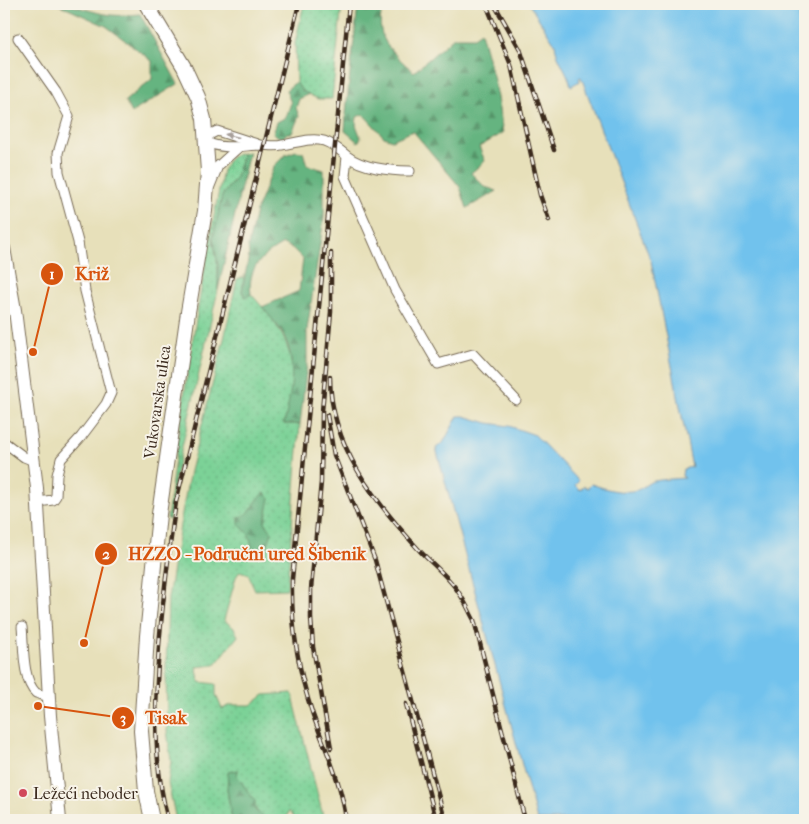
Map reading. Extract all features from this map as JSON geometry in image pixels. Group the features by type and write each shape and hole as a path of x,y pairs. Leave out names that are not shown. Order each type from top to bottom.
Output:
{"main road":[{"name":"Vukovarska ulica","path":"146,4 192,83 204,119 207,196 173,406 159,514 147,636 141,731 146,791 152,820"},
{"path":"4,248 9,309 34,461 49,697 60,820"}],"street":[{"path":"18,38 48,79 69,116 58,153 59,172 78,242 85,291 111,393 106,404 81,437 61,459 57,475 56,496 53,500 38,502"},
{"path":"259,146 217,131 206,139 222,147 238,148 279,146 311,140 324,141 348,157 366,165 389,171 410,171"},
{"path":"207,196 218,166 238,148"},
{"path":"348,157 345,176 395,290 438,364 473,354 516,400"},
{"path":"4,442 34,461"},
{"path":"22,626 28,682 36,693 49,697"}],"green space":[{"path":"57,4 71,5 111,15 140,14 178,84 131,113 125,101 152,79 152,61 106,26"},
{"path":"304,4 342,4 332,99 318,99 302,91 296,82 295,43"},
{"path":"358,4 363,4 361,7 366,12 373,9 375,4 384,4 380,25 382,34 391,50 414,72 454,37 474,37 481,32 494,80 503,133 479,147 485,161 471,173 485,187 497,191 467,208 460,187 413,131 392,140 384,137 363,114 357,117 356,125 361,138 358,142 345,131"},
{"path":"296,82 302,91 309,94 299,99 296,108 299,116 292,133 287,133 282,139 273,133 277,122 286,117 291,103 286,90"},
{"path":"296,151 303,152 307,165 324,170 324,218 307,330 307,364 300,424 284,424 292,376 290,352 280,329 262,307 299,291 303,259 292,248 283,244 263,258 254,270 250,285 251,294 245,297 242,291 249,255 248,246 256,211 274,166 285,155"},
{"path":"249,152 218,290 218,266 213,238 222,196 236,177 243,153"},
{"path":"243,153 236,177 222,196 213,238 218,266 218,290 175,478 169,520 167,519 185,388 223,170 230,158"},
{"path":"244,277 242,291 245,297 251,294 269,315 282,336 291,358 292,386 284,424 300,424 287,589 255,590 248,574 240,571 236,577 224,620 234,628 238,636 215,665 196,667 200,682 216,684 216,695 222,709 231,705 251,705 264,695 292,693 324,820 296,820 289,811 286,820 265,818 251,802 237,776 238,770 227,789 232,820 176,820 168,783 171,761 167,730 168,598 190,471 224,339 237,279"},
{"path":"265,493 270,498 265,523 272,532 264,557 253,550 249,535 239,524 239,518 249,512"},
{"path":"238,770 237,776 255,801 255,810 268,820 232,820 227,789 228,772"}],"water":[{"path":"529,4 797,4 805,37 805,820 537,820 436,448 443,443 458,416 464,416 488,423 509,426 535,435 579,481 575,485 580,490 584,486 588,488 591,484 619,491 637,490 654,481 685,478 682,476 683,469 692,467 651,261 581,77 579,78 580,81 571,86 555,44"}],"railway":[{"path":"168,820 163,799 156,734 157,690 162,610 176,502 299,4"},
{"path":"346,820 337,779 303,682 294,631 292,579 349,4"},
{"path":"486,4 511,65 540,195 549,220"},
{"path":"494,4 520,49 554,150"},
{"path":"331,253 331,312 322,411 321,482 311,589 313,647 331,748"},
{"path":"330,377 332,402 338,427 358,472 387,513 455,587 474,620 525,820"},
{"path":"327,415 334,455 375,560 445,820"},
{"path":"406,704 436,820"}],"place":[{"name":"Križ","path":"33,352"},
{"name":"HZZO - Područni ured Šibenik","path":"84,643"},
{"name":"Tisak","path":"38,706"},
{"name":"Ležeći neboder","path":"23,793"}]}
